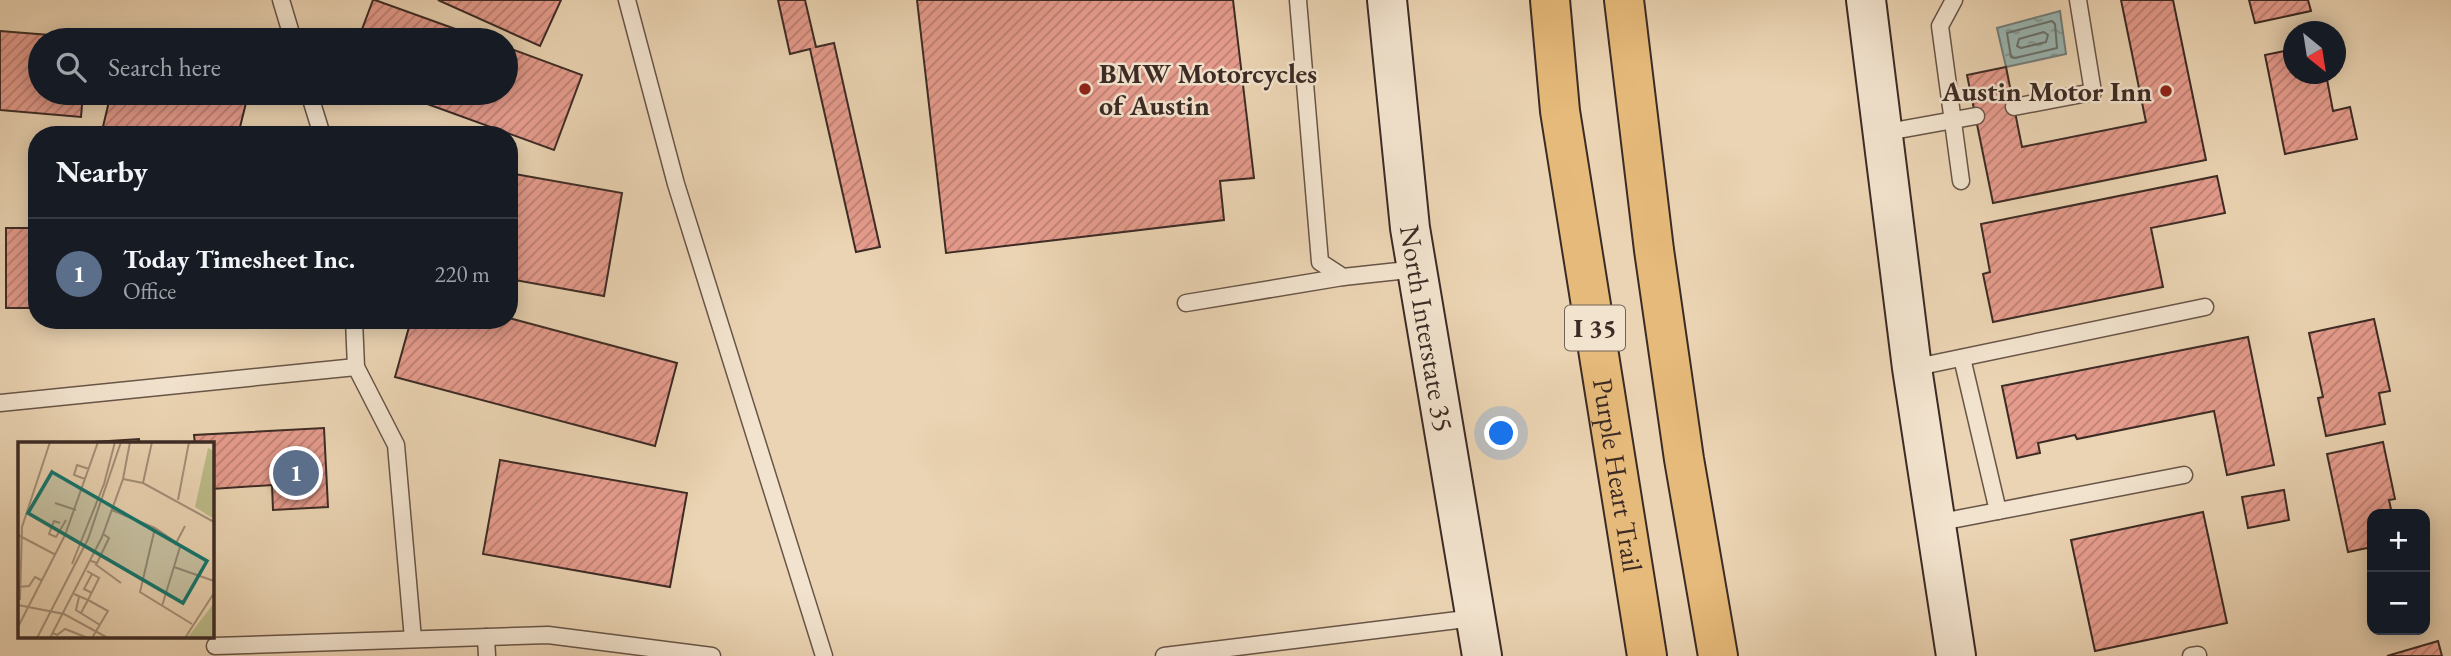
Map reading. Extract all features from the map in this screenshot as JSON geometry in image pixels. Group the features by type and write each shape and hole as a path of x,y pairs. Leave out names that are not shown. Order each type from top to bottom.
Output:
{"highway":[{"name":"Purple Heart Trail","path":"1550,0 1560,111 1647,656"},
{"name":"I 35","path":"1624,0 1654,250 1682,446 1718,656"}],"main road":[{"name":"North Interstate 35","path":"1387,0 1410,228 1482,656"},
{"path":"1866,0 1912,368 1956,656"}],"lane":[{"path":"281,0 289,28"},
{"path":"627,0 676,184 824,656"},
{"path":"1298,0 1321,262 1342,277"},
{"path":"1954,0 1940,26 1961,181"},
{"path":"2014,107 2093,92 2078,0"},
{"path":"313,105 319,126"},
{"path":"1882,133 1976,116"},
{"path":"1186,303 1342,277 1417,269"},
{"path":"1912,368 2204,307"},
{"path":"354,329 356,367 396,445 413,639"},
{"path":"1962,358 1998,511"},
{"path":"0,403 356,367"},
{"path":"1935,523 2184,475"},
{"path":"1164,656 1247,651 1475,618"},
{"path":"215,646 548,635 712,656"},
{"path":"486,637 487,656"}],"water":[{"path":"2060,11 2066,54 2006,67 1997,28"}],"building":[{"path":"375,0 453,28 362,28"},
{"path":"438,0 561,0 540,46 518,36 518,28 500,28"},
{"path":"778,0 805,0 816,47 834,43 880,247 856,252 810,49 790,54"},
{"name":"BMW Motorcycles of Austin","path":"917,0 1233,0 1254,178 1220,181 1224,220 946,253"},
{"name":"Austin Motor Inn","path":"2121,0 2173,0 2206,160 1993,203 1967,75 2006,67 2022,147 2146,122"},
{"path":"2249,0 2308,0 2311,11 2255,23"},
{"path":"0,31 28,33 28,105 82,105 81,117 0,110"},
{"path":"518,51 582,75 554,150 518,137 518,126 488,126 430,105 518,105"},
{"path":"2283,51 2283,84 2328,84 2333,111 2350,107 2357,139 2285,154 2265,55"},
{"path":"108,105 246,105 240,126 103,126"},
{"path":"518,175 622,193 604,296 518,281"},
{"path":"2217,176 2225,213 2151,228 2163,287 1993,322 1983,274 1990,272 1981,224"},
{"path":"6,228 28,228 28,308 6,308"},
{"path":"2374,319 2390,391 2379,393 2385,424 2326,436 2318,398 2323,397 2309,333"},
{"path":"518,320 677,363 655,446 395,377 408,329 518,329"},
{"path":"2248,337 2274,465 2227,475 2214,411 2077,439 2075,435 2038,443 2040,453 2017,458 2002,386"},
{"path":"324,428 328,507 273,510 272,485 214,489 214,442 195,442 194,435"},
{"path":"139,439 139,442 93,442"},
{"path":"2383,442 2395,499 2389,500 2391,509 2367,509 2367,548 2348,552 2327,454"},
{"path":"500,460 687,493 670,587 483,554"},
{"path":"2284,490 2289,520 2248,528 2242,497"},
{"path":"2203,512 2227,623 2095,651 2071,540"},
{"path":"2438,641 2442,656 2387,656"}],"place":[{"name":"BMW Motorcycles of Austin","path":"1085,89"},
{"name":"Austin Motor Inn","path":"2166,91"},
{"name":"Today Timesheet Inc.","path":"296,473"}]}
